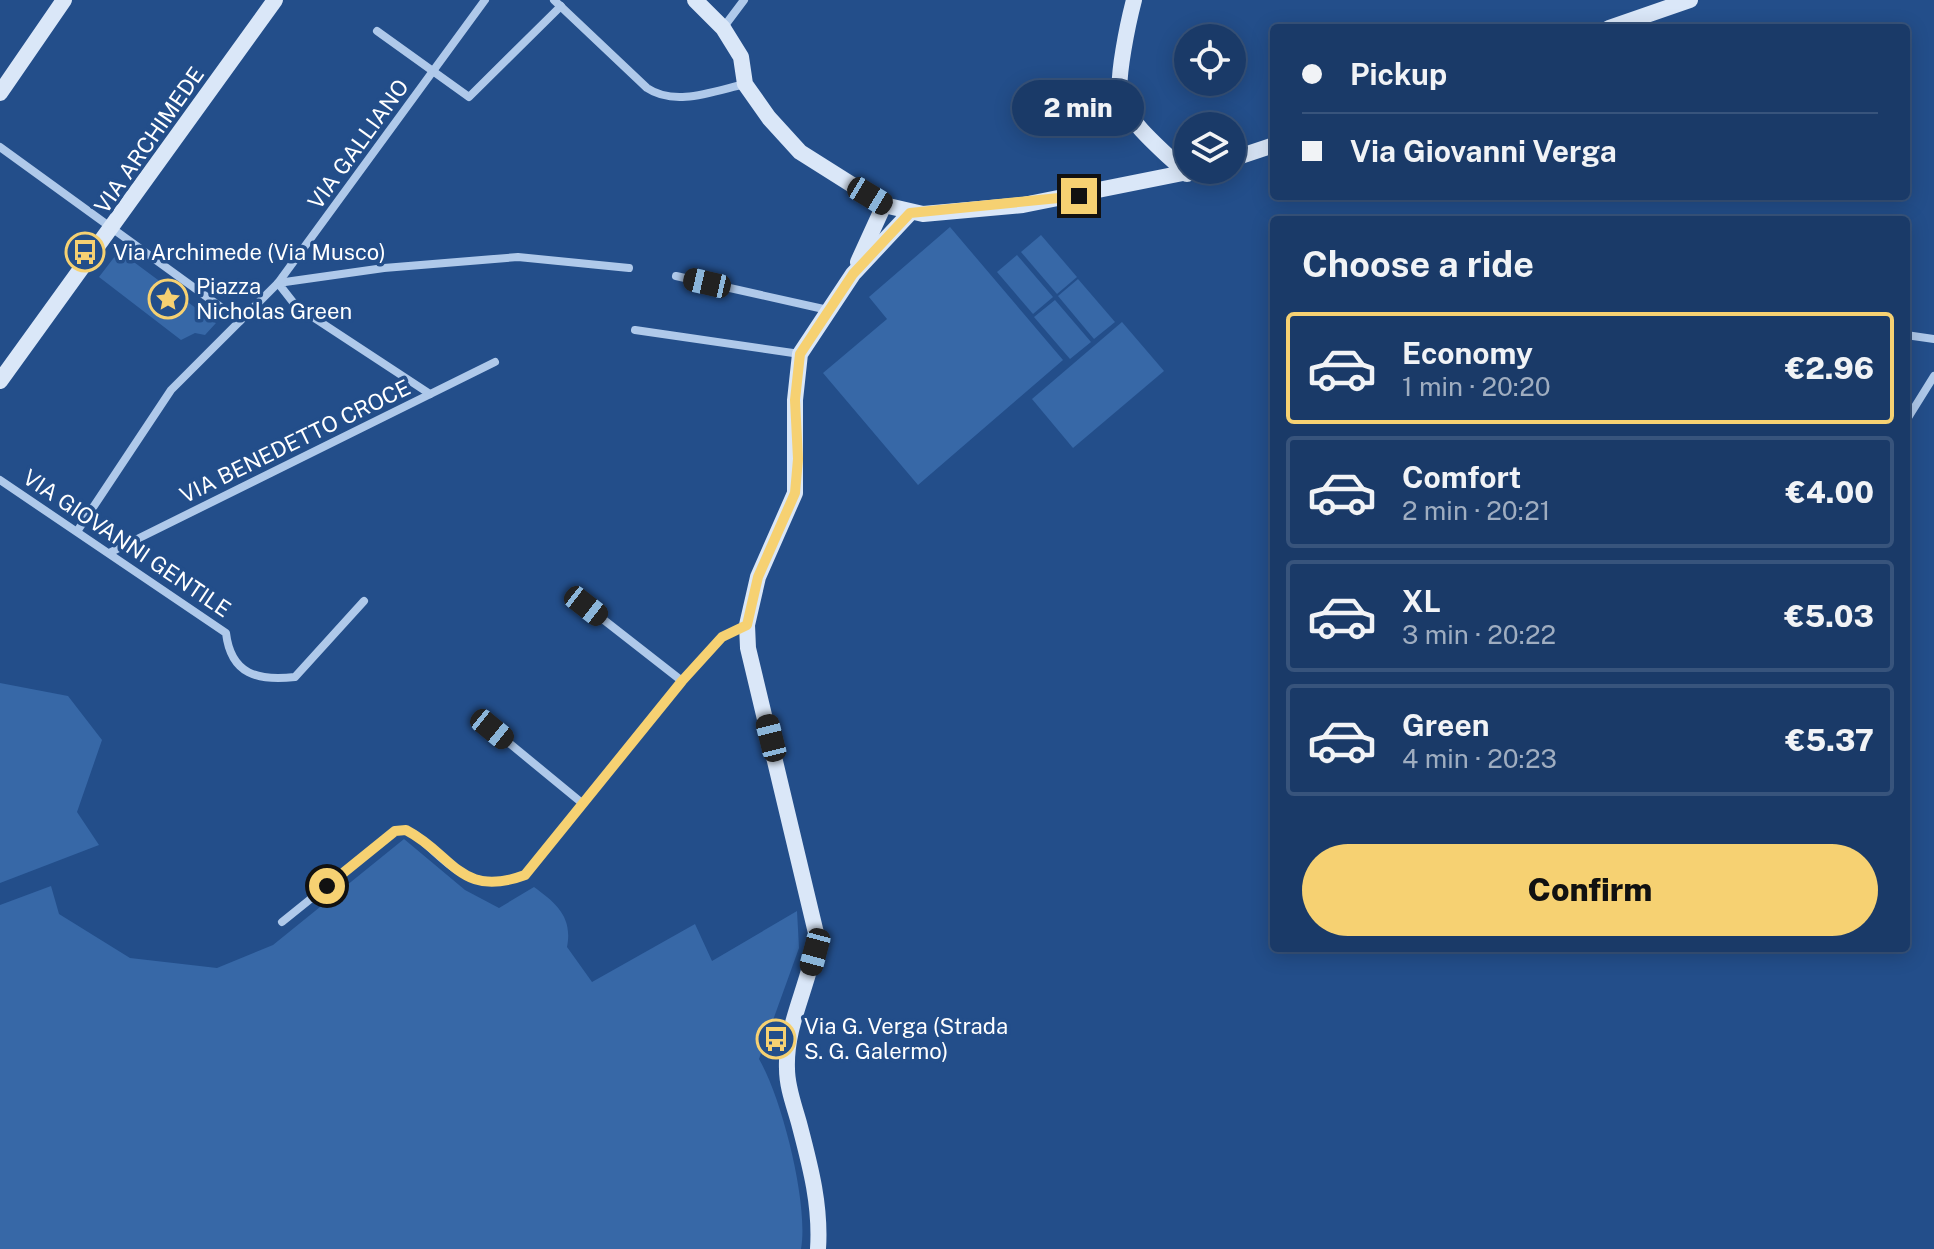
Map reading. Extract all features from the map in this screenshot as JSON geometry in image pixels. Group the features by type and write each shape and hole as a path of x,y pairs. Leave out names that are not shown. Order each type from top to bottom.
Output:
{"street":[{"path":"0,93 64,0"},
{"name":"VIA ARCHIMEDE","path":"0,381 113,229 275,0"},
{"name":"VIA GALLIANO","path":"78,530 171,390 278,283 485,0"},
{"path":"695,0 723,28 741,57 745,84 769,118 800,152 884,205 910,213 1023,205 1174,176"},
{"path":"723,28 744,0"},
{"path":"1134,0 1121,98 1147,135 1174,157"},
{"path":"1621,24 1690,0"},
{"path":"377,31 469,97 557,3 661,97 678,98 745,84"},
{"path":"1246,154 1270,146"},
{"path":"0,147 240,321"},
{"path":"853,274 884,205"},
{"path":"818,1249 819,1208 814,1178 787,1071 791,1029 815,952 814,914 748,648 747,625 758,577 795,493 798,459 795,400 800,354 853,274 910,213"},
{"path":"430,394 296,306 278,283 384,268 518,257 629,268"},
{"path":"676,276 828,310"},
{"path":"635,330 800,354"},
{"path":"1910,336 1934,339"},
{"name":"VIA BENEDETTO CROCE","path":"111,552 495,362"},
{"path":"1910,415 1934,376"},
{"name":"VIA GIOVANNI GENTILE","path":"0,480 111,552 226,633 228,649 238,665 265,681 295,677 364,601"},
{"path":"586,606 682,681"},
{"path":"282,922 395,831 406,830 416,835 471,879 485,883 525,875 682,681 722,637 747,625"},
{"path":"492,729 582,803"}],"shaded area":[{"path":"950,227 1063,360 918,485 823,373 887,319 869,297"},
{"path":"1041,235 1077,277 1057,294 1021,252"},
{"path":"119,251 216,323 205,335 195,333 181,340 99,277"},
{"path":"1017,255 1053,297 1033,314 997,272"},
{"path":"1078,279 1115,322 1094,339 1058,296"},
{"path":"1055,300 1091,342 1070,359 1034,317"},
{"path":"1122,322 1164,371 1073,448 1032,399"},
{"path":"0,683 68,696 102,740 77,812 99,845 0,883"},
{"path":"404,839 465,890 499,908 534,887 542,893 556,905 565,919 567,947 592,982 695,924 712,961 797,911 799,948 759,1059 776,1099 792,1152 801,1206 801,1249 0,1249 0,905 51,886 59,914 130,958 217,968 273,945"}],"place":[{"name":"Via Archimede (Via Musco)","path":"85,252"},
{"name":"Piazza Nicholas Green","path":"168,299"},
{"name":"Via G. Verga (Strada S. G. Galermo)","path":"776,1039"}],"route":[{"path":"327,886 395,831 406,830 416,835 459,873 471,879 485,883 525,875 682,681 722,637 747,625 758,577 795,493 798,459 795,400 800,354 853,274 910,213 1023,205 1079,196"}]}
